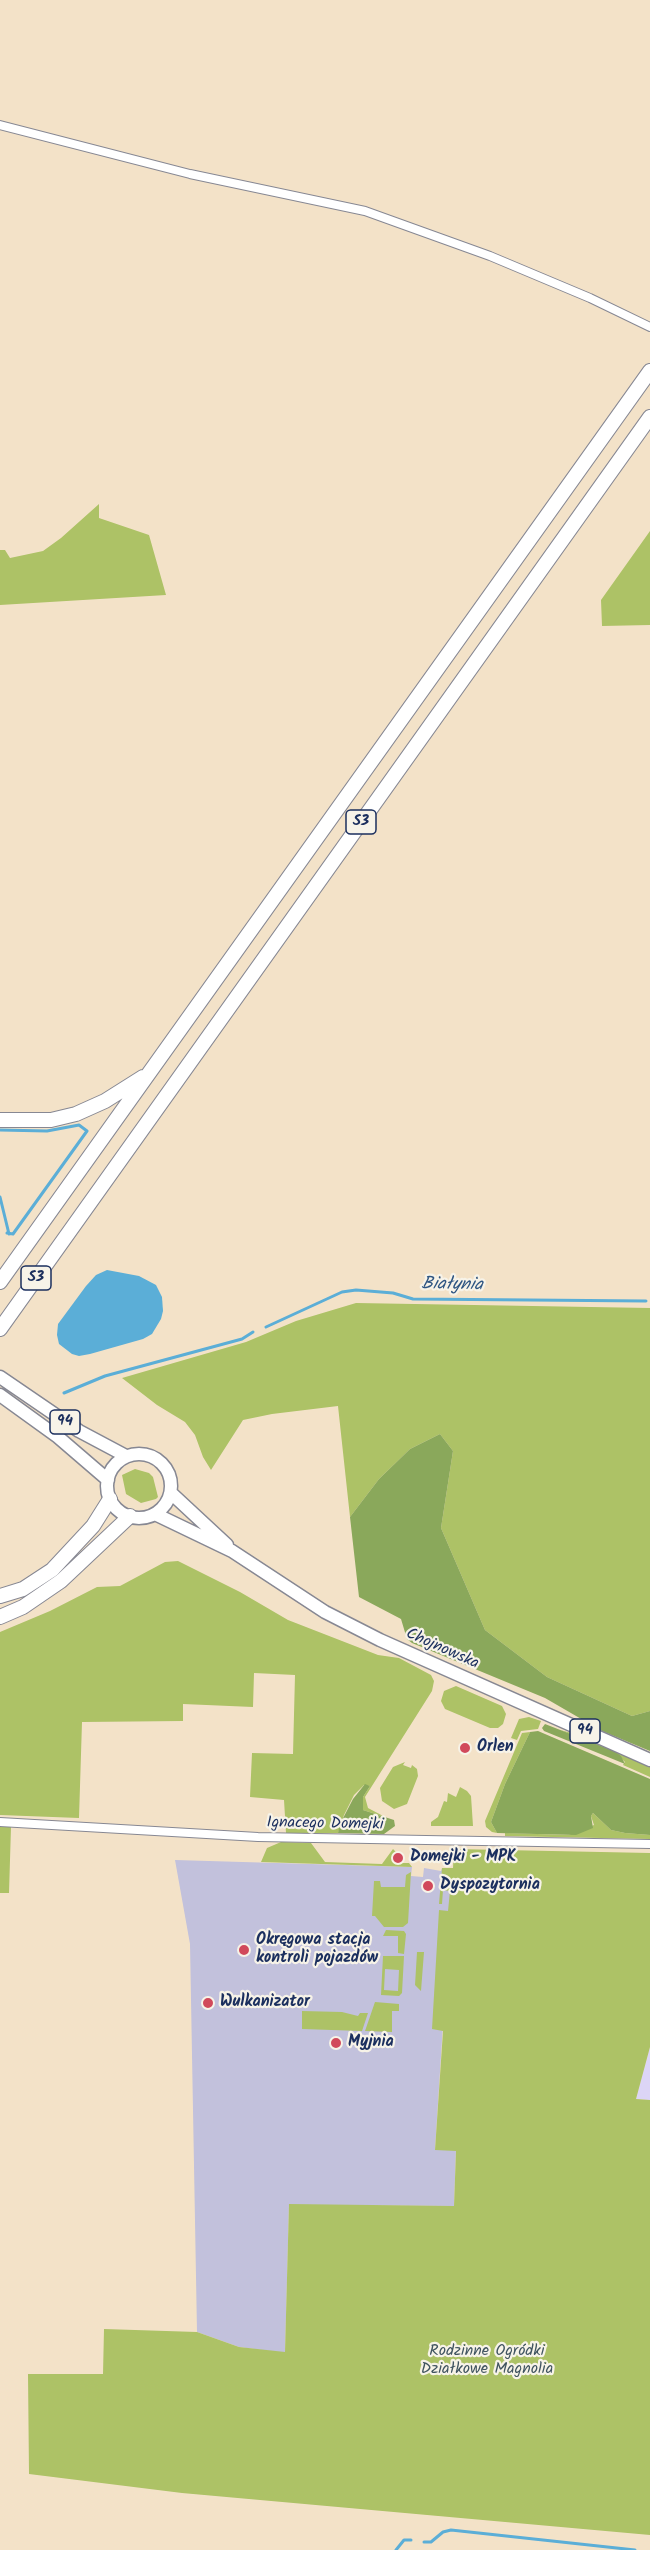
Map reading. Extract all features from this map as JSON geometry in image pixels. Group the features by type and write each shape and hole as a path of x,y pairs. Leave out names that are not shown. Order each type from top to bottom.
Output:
{"highway":[{"name":"S3","path":"0,1282 650,371"},
{"name":"S3","path":"0,1329 650,417"},
{"path":"0,1119 51,1120 76,1114 105,1101 150,1072"},
{"path":"0,1596 23,1589 52,1570 93,1526 110,1499"},
{"path":"0,1617 23,1607 61,1581 130,1516"}],"main road":[{"name":"94","path":"3,1379 79,1431 126,1456 143,1454 161,1461 171,1477 171,1493"},
{"name":"94","path":"0,1395 58,1437 108,1480"},
{"path":"126,1456 114,1466 108,1480 110,1499 118,1510 130,1516 144,1517 154,1514 166,1503 171,1493"},
{"name":"Chojnowska","path":"171,1493 232,1551"},
{"name":"Chojnowska","path":"154,1514 232,1551 296,1594 380,1640 650,1760"}],"street":[{"path":"0,125 190,174 365,211 490,256 590,298 650,327"},
{"name":"Ignacego Domejki","path":"0,1822 239,1837 650,1844"}],"shaded area":[{"path":"175,1860 412,1867 411,1876 423,1877 424,1868 441,1871 442,1868 453,1868 435,2150 456,2150 454,2206 289,2205 285,2353 239,2347 197,2332 190,1944"},
{"path":"650,2047 650,2100 636,2099"}],"green space":[{"path":"99,504 99,518 149,535 166,595 0,605 0,550 5,550 10,558 43,551"},
{"path":"650,531 650,625 602,626 601,600"},
{"path":"356,1303 650,1308 650,1711 632,1716 547,1677 485,1630 441,1528 453,1451 440,1434 410,1449 379,1479 350,1517 338,1406 243,1420 211,1470 203,1457 195,1435 185,1422 157,1405 122,1378 246,1342 296,1321"},
{"path":"440,1434 453,1451 441,1528 485,1630 547,1677 632,1716 650,1711 650,1751 602,1731 545,1698 412,1643 407,1639 401,1619 359,1597 350,1517 379,1479 410,1449"},
{"path":"135,1469 149,1473 153,1477 158,1497 156,1499 141,1503 126,1494 122,1475"},
{"path":"178,1561 240,1592 288,1620 378,1655 399,1658 431,1675 434,1681 432,1691 365,1797 368,1808 385,1817 363,1810 363,1797 370,1786 364,1785 354,1795 338,1833 286,1833 284,1800 250,1797 252,1753 293,1754 295,1675 254,1673 253,1707 183,1704 183,1721 82,1722 79,1818 0,1815 0,1632 50,1611 97,1587 120,1586 165,1562"},
{"path":"456,1686 502,1706 506,1714 503,1724 498,1728 490,1728 445,1709 441,1701 444,1691"},
{"path":"529,1717 541,1721 538,1729 521,1731 517,1740 511,1738 519,1719"},
{"path":"545,1724 614,1751 621,1756 625,1764 544,1731 542,1728"},
{"path":"560,1730 587,1737 650,1765 650,1777 623,1765 625,1762 614,1751"},
{"path":"538,1731 650,1779 650,1835 611,1830 593,1813 591,1816 593,1828 576,1835 497,1833 491,1822 505,1784 530,1732"},
{"path":"530,1732 505,1784 491,1822 497,1833 492,1832 486,1827 485,1821 522,1733"},
{"path":"405,1762 403,1765 411,1768 412,1765 417,1769 418,1776 407,1804 394,1809 382,1801 380,1788 393,1767"},
{"path":"365,1784 370,1786 363,1797 363,1810 394,1820 395,1826 384,1834 338,1833 340,1824 353,1799"},
{"path":"460,1787 471,1796 473,1826 431,1826 431,1822 438,1817 444,1801 447,1802 448,1793 456,1797"},
{"path":"593,1813 611,1830 650,1835 650,1839 505,1836 505,1833 569,1835 594,1825 591,1816"},
{"path":"0,1827 11,1827 9,1893 0,1893"},
{"path":"281,1842 311,1843 325,1862 382,1864 393,1849 398,1854 396,1863 409,1863 412,1867 261,1862 267,1848"},
{"name":"Rodzinne Ogródki Działkowe Magnolia","path":"454,1849 650,1853 650,2047 636,2099 650,2100 650,2535 182,2493 29,2474 28,2374 103,2374 104,2329 197,2332 239,2347 285,2352 289,2204 454,2206 456,2151 435,2150 443,2031 432,2029 439,1910 448,1911 450,1891 443,1890 442,1904 439,1904 442,1868 453,1868"},
{"path":"411,1872 408,1923 403,1927 384,1927 375,1916 372,1916 374,1881 380,1881 381,1887 405,1887 406,1875"},
{"path":"386,1930 404,1931 406,1934 404,1954 398,1953 398,1936 383,1936"},
{"path":"417,1952 424,1952 421,1991 415,1985"},
{"path":"383,1956 404,1956 402,1993 399,1996 381,1995","holes":["385,1969 399,1970 398,1991 384,1990"]},
{"path":"375,2002 399,2004 399,2011 392,2011 392,2032 365,2031"},
{"path":"302,2011 342,2012 358,2016 360,2013 368,2013 362,2031 302,2029"}],"water":[{"path":"107,1270 139,1276 156,1285 162,1297 161,1319 152,1334 143,1339 90,1354 79,1356 72,1354 59,1344 58,1324 86,1286 96,1275"}],"waterway":[{"path":"0,1130 47,1131 79,1125 87,1131 13,1234 7,1233"},
{"path":"0,1197 9,1234"},
{"name":"Białynia","path":"266,1327 342,1292 356,1290 393,1293 413,1299 646,1301"},
{"name":"Białynia","path":"64,1393 105,1376 242,1339 253,1332"},
{"path":"424,2542 431,2542 443,2532 451,2530 635,2550"},
{"path":"396,2550 404,2540 411,2540"}],"place":[{"name":"Orlen","path":"465,1748"},
{"name":"Domejki - MPK","path":"398,1858"},
{"name":"Dyspozytornia","path":"428,1886"},
{"name":"Okręgowa stacja kontroli pojazdów","path":"244,1950"},
{"name":"Wulkanizator","path":"208,2003"},
{"name":"Myjnia","path":"336,2043"}]}
